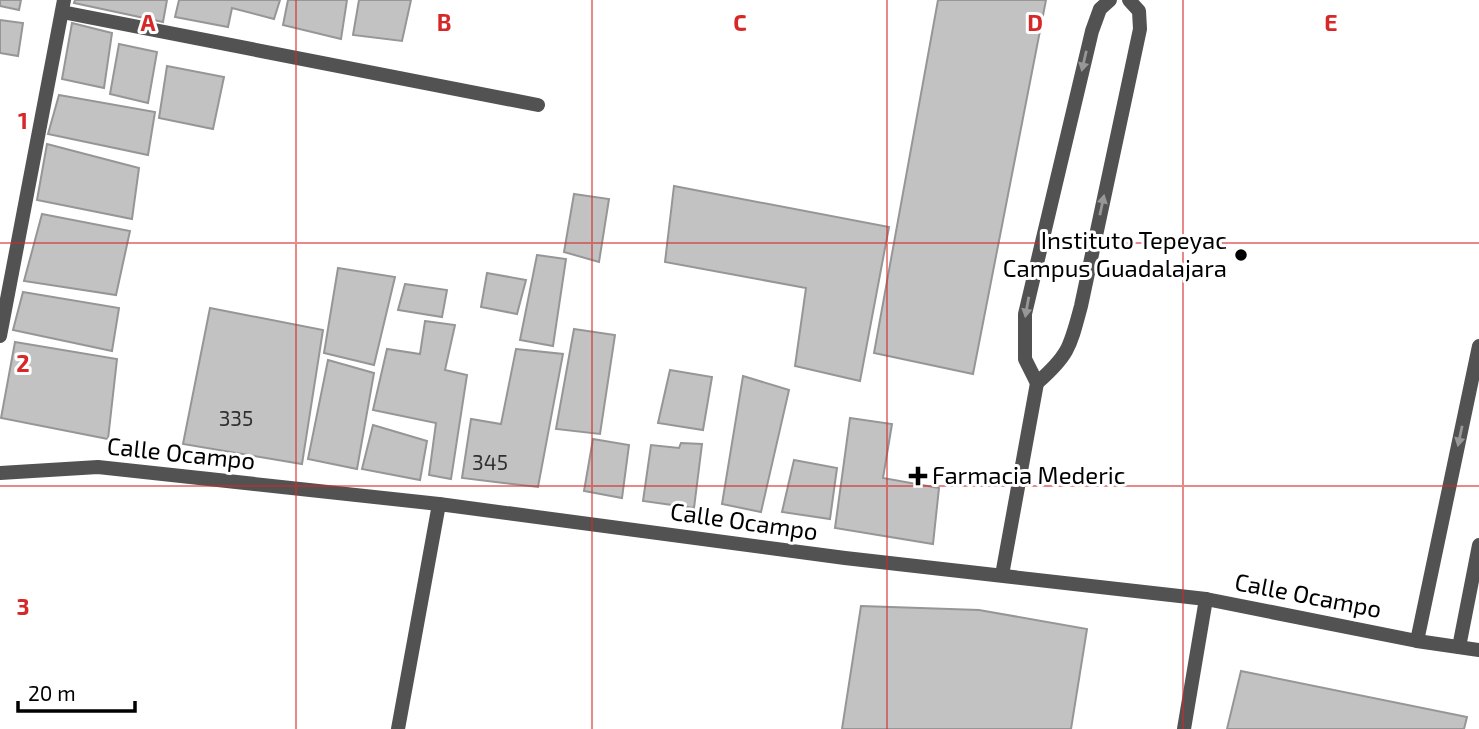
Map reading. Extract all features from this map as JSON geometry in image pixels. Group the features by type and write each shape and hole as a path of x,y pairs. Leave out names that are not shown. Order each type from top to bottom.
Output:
{"street":[{"path":"1002,575 1037,383 1025,359 1025,314 1092,31 1100,9 1110,0"},
{"path":"1037,383 1060,363 1071,344 1081,306 1140,29 1139,11 1129,0"},
{"path":"0,336 6,275 63,6 538,105"},
{"path":"1416,641 1479,346"},
{"name":"Calle Ocampo","path":"0,473 98,467 439,504 845,558 1206,598 1416,641 1479,650"},
{"path":"398,729 439,504"},
{"path":"1459,647 1479,545"},
{"path":"1184,729 1206,598"}],"building":[{"path":"0,0 21,0 19,10 0,6"},
{"path":"75,0 167,0 163,22 74,3"},
{"path":"179,0 280,0 274,19 232,8 228,27 175,17"},
{"path":"288,0 347,0 341,39 283,25"},
{"path":"359,0 411,0 402,41 353,35"},
{"path":"938,0 1046,0 973,374 874,353"},
{"path":"0,20 23,23 18,56 0,53"},
{"path":"72,23 112,33 104,88 62,79"},
{"path":"119,44 157,52 148,103 110,94"},
{"path":"167,66 224,77 213,129 159,118"},
{"path":"59,95 155,112 148,155 48,134"},
{"path":"47,144 139,168 132,219 37,200"},
{"path":"674,186 889,227 860,381 795,366 806,288 665,262"},
{"path":"574,194 609,199 599,262 564,252"},
{"path":"42,214 130,231 116,295 24,281"},
{"path":"537,255 566,259 553,346 520,340"},
{"path":"338,268 395,277 374,365 324,353"},
{"path":"487,273 526,280 517,314 481,307"},
{"path":"405,284 447,290 442,317 398,310"},
{"path":"23,292 119,308 112,351 13,330"},
{"path":"210,308 323,330 302,464 183,444"},
{"path":"425,321 455,325 445,370 467,375 451,479 429,475 436,423 373,410 387,349 420,354"},
{"path":"574,329 615,335 600,434 556,429"},
{"path":"15,342 117,359 108,439 1,418"},
{"path":"516,349 563,354 538,487 462,478 471,419 501,424"},
{"path":"328,360 374,373 357,469 308,459"},
{"path":"670,370 712,377 703,430 658,423"},
{"path":"743,376 789,390 761,512 722,504"},
{"path":"850,418 892,424 883,478 939,488 933,544 835,528"},
{"path":"373,425 427,441 420,480 362,469"},
{"path":"593,439 629,445 622,498 584,491"},
{"path":"681,443 702,444 694,508 643,501 651,445 679,448"},
{"path":"794,460 837,468 830,519 782,512"},
{"path":"861,606 979,610 1087,629 1071,729 842,729"},
{"path":"1241,671 1467,717 1464,729 1227,729"}],"place":[{"name":"Instituto Tepeyac Campus Guadalajara","path":"1241,255"},
{"name":"Farmacia Mederic","path":"918,476"}]}
